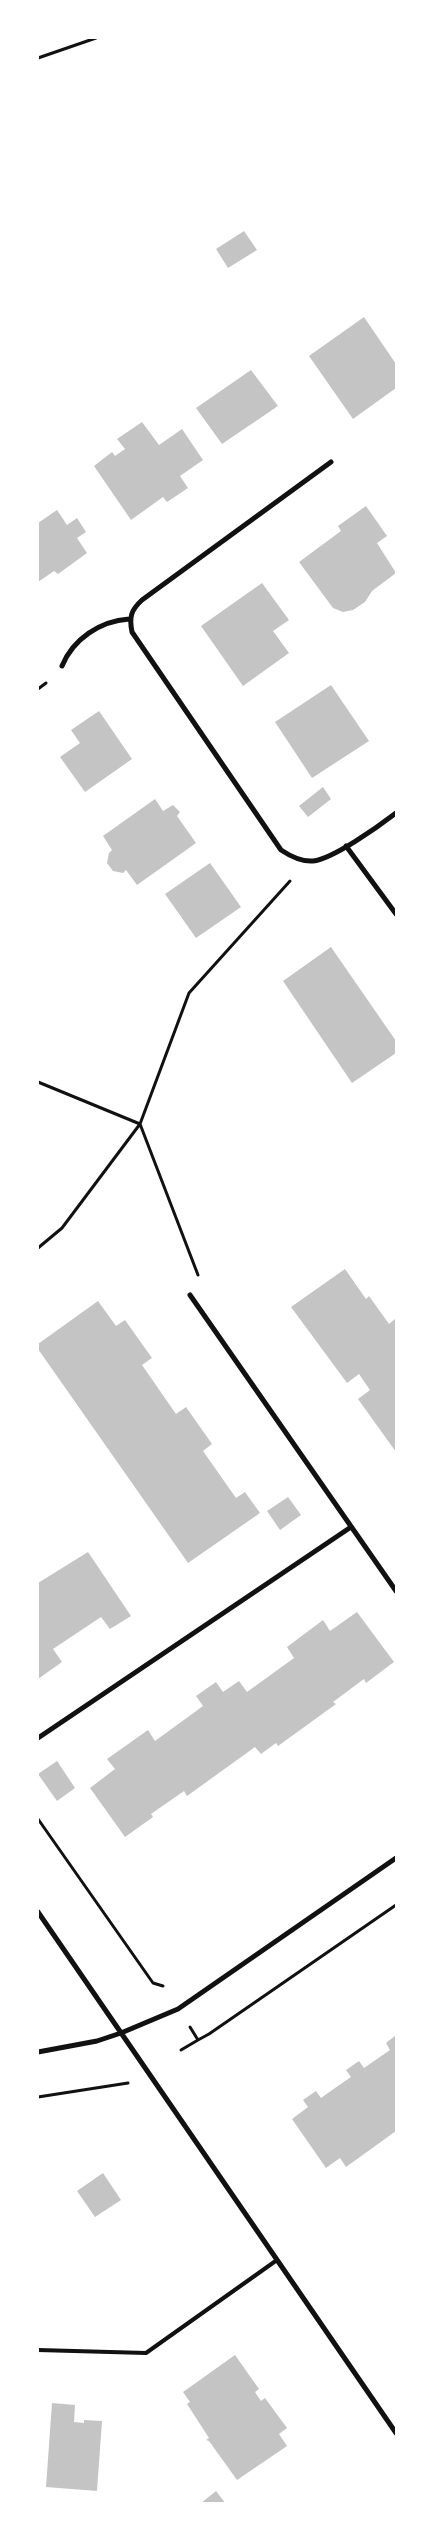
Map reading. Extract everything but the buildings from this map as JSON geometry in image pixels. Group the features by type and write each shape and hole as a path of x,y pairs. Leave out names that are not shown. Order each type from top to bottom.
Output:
{"street":[{"path":"331,462 142,600 133,608 129,619 132,632 273,839 291,856 313,861 328,857 396,813"},
{"path":"62,666 75,643 104,623 129,619"},
{"path":"346,846 396,914"},
{"path":"190,1295 396,1590"},
{"path":"38,1738 351,1527"},
{"path":"38,2052 71,2047 121,2033 178,2009 396,1858"},
{"path":"38,1912 396,2433"}],"lane":[{"path":"38,2350 146,2354 277,2260"}],"path":[{"path":"38,58 96,38"},
{"path":"38,1248 62,1228 140,1124 189,993 293,878 313,861"},
{"path":"38,1082 140,1124 196,1266 202,1313"},
{"path":"38,1819 153,1982 163,1986"},
{"path":"182,2050 338,1948 396,1905"},
{"path":"190,2026 198,2040"},
{"path":"38,2097 133,2082"}]}
